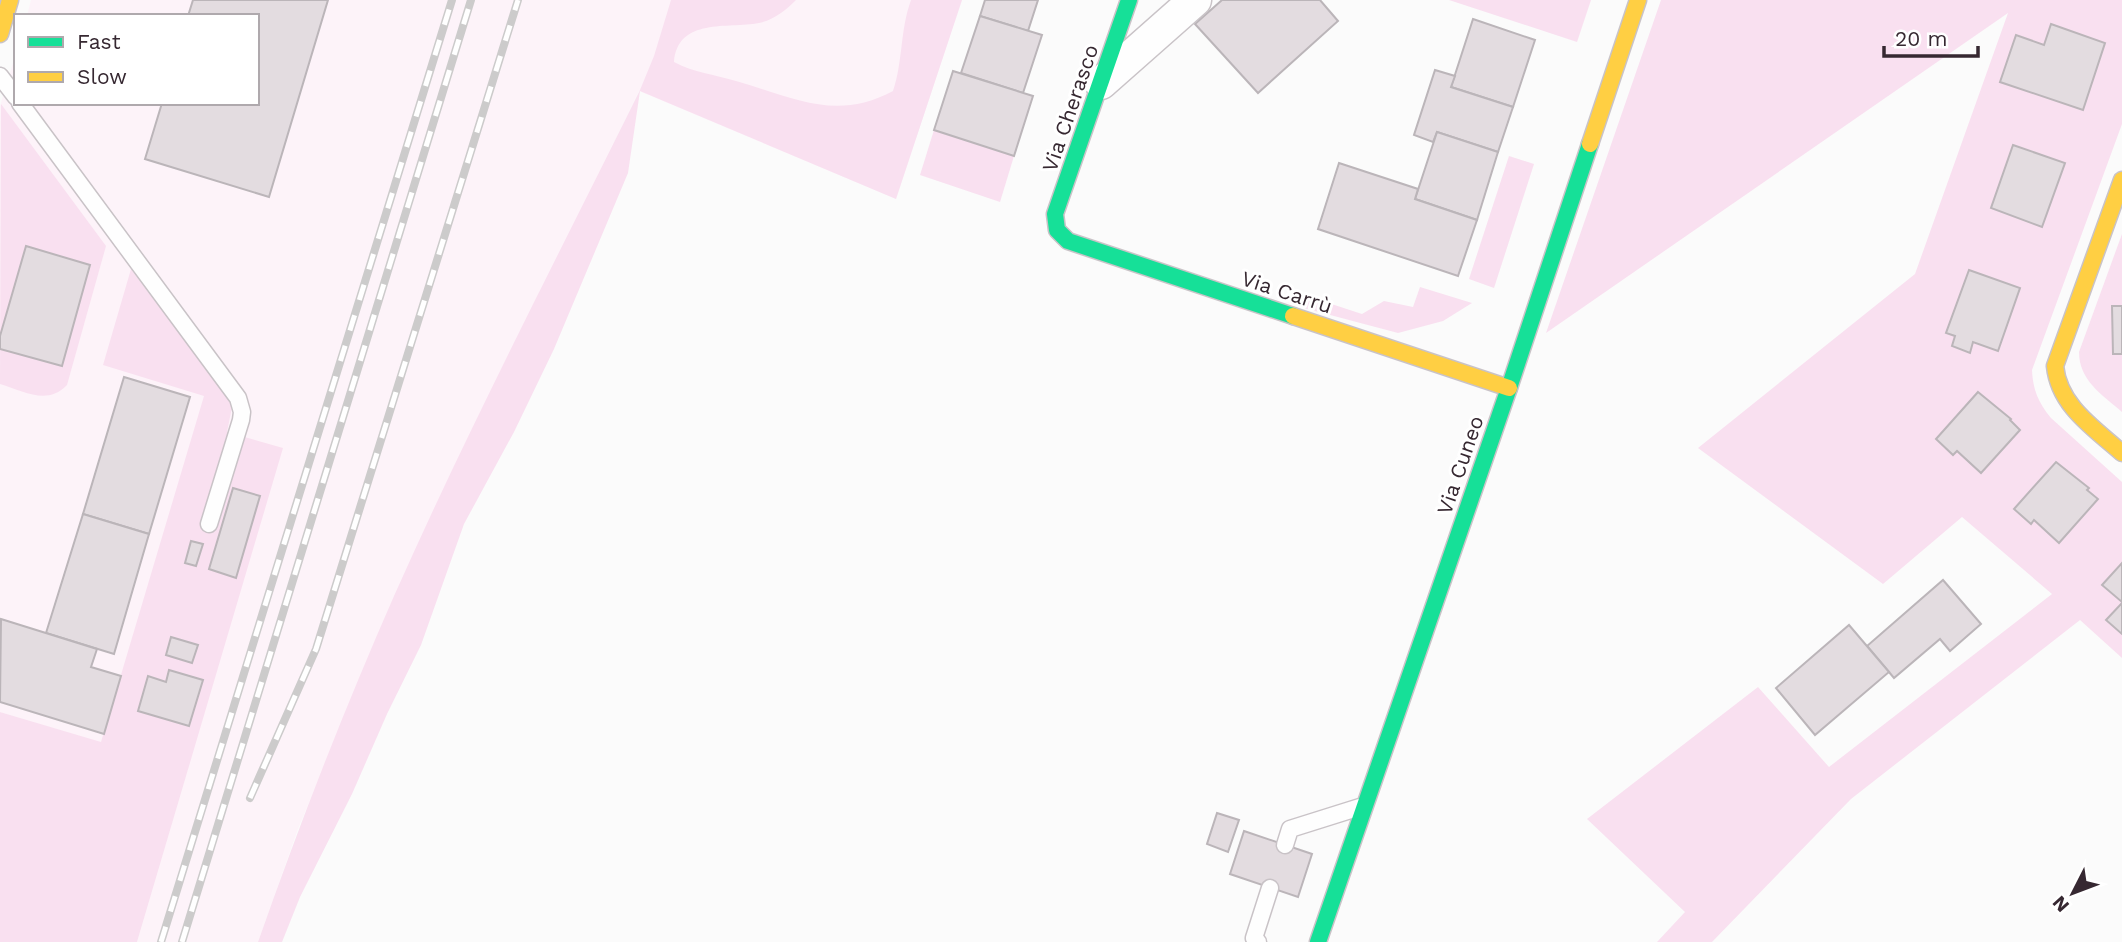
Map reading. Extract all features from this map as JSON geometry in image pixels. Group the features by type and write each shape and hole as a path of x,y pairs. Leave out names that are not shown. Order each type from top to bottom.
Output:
{"street":[{"path":"0,34 10,0"},
{"name":"Via Cherasco","path":"1056,230 1055,214 1129,0"},
{"path":"1101,83 1195,0"},
{"name":"Via Cuneo","path":"1318,942 1509,388 1637,0"},
{"path":"2122,180 2054,366 2054,377 2062,397 2122,453"},
{"name":"Via Carrù","path":"1056,230 1068,242 1509,388"}],"lane":[{"path":"0,76 14,94"},
{"path":"21,105 238,398 241,420 209,524"},
{"path":"1285,845 1290,830 1366,806"},
{"path":"1258,942 1254,938 1270,888"}],"shaded area":[{"path":"31,0 962,0 896,199 639,91 395,595 298,829 258,942 137,942 188,769 0,712 0,106 14,60 14,105 259,105 259,14 28,14"},
{"path":"671,0 796,0 764,22 694,31 678,48 674,62 795,99 833,106 872,100 893,91 911,0 962,0 896,199 640,91 628,173 554,349 514,432 464,524 421,645 352,794 300,897 282,942 258,942 323,768 394,596 483,405 640,90 654,56"},
{"path":"1449,0 1591,0 1577,42"},
{"path":"1661,0 2122,0 2122,124 2032,370 2037,396 2051,418 2122,482 2122,658 2080,620 1851,799 1712,942 1657,942 1685,912 1587,819 1758,687 1829,767 2052,594 1962,517 1883,584 1698,448 1915,274 2008,13 1546,333"},
{"path":"1,104 106,246 67,385 51,395 35,395 0,384"},
{"path":"934,130 1014,156 1000,202 920,175"},
{"path":"1509,156 1534,164 1494,288 1469,279"},
{"path":"2122,234 2122,412 2088,379 2080,362 2079,352"},
{"path":"131,269 228,398 232,407 227,432 283,448 137,942 0,942 0,712 101,742 204,396 103,365"},
{"path":"1420,287 1472,303 1443,321 1398,333 1300,307 1298,293 1362,314 1384,301 1413,307"}],"building":[{"path":"193,0 328,0 269,197 145,159 161,105 259,105 259,14 189,14"},
{"path":"985,0 1038,0 1028,31 980,16"},
{"path":"1222,0 1320,0 1338,21 1258,93 1195,24"},
{"path":"980,16 1042,35 1023,93 961,73"},
{"path":"1473,19 1535,40 1513,107 1451,87"},
{"path":"2051,24 2105,43 2083,110 2000,82 2016,35 2044,45"},
{"path":"1435,70 1455,76 1451,87 1513,107 1498,152 1437,132 1433,142 1414,135"},
{"path":"953,71 1033,96 1014,156 934,130"},
{"path":"1437,132 1498,152 1477,220 1415,199"},
{"path":"2013,145 2065,163 2042,227 1991,208"},
{"path":"1339,163 1418,189 1415,199 1477,220 1458,276 1318,229"},
{"path":"26,246 90,265 62,366 0,349 0,336"},
{"path":"1969,270 2020,288 1998,351 1973,342 1970,353 1952,346 1955,336 1946,333"},
{"path":"2112,306 2122,306 2122,354 2113,354"},
{"path":"124,377 190,397 149,534 83,514"},
{"path":"1978,392 2011,419 2020,430 1981,473 1957,451 1953,455 1936,439"},
{"path":"2056,462 2089,488 2087,490 2098,499 2059,543 2034,520 2031,524 2014,509"},
{"path":"233,488 260,496 236,578 209,569"},
{"path":"83,514 149,534 114,654 46,633"},
{"path":"191,541 203,544 196,566 185,563"},
{"path":"2122,563 2122,602 2102,585"},
{"path":"1943,580 1981,624 1950,651 1940,639 1894,678 1867,646"},
{"path":"2122,603 2122,634 2106,620"},
{"path":"1,619 97,649 91,667 121,676 104,734 0,702"},
{"path":"1849,625 1889,672 1815,735 1776,688"},
{"path":"171,637 198,645 192,663 166,655"},
{"path":"169,670 203,680 189,726 138,711 148,676 166,682"},
{"path":"1217,813 1239,820 1228,852 1207,844"},
{"path":"1244,831 1312,854 1298,897 1230,874"}],"railway":[{"path":"161,942 452,0"},
{"path":"182,942 471,0"},
{"path":"250,798 316,649 518,0"}],"traffic: fast":[{"path":"1129,0 1055,214 1057,230 1068,241 1293,316"},
{"path":"1318,942 1590,144"}],"traffic: slow":[{"path":"0,34 10,0"},
{"path":"1590,144 1638,0"},
{"path":"2122,180 2055,366 2063,393 2071,405 2122,453"},
{"path":"1293,316 1509,388"}]}
